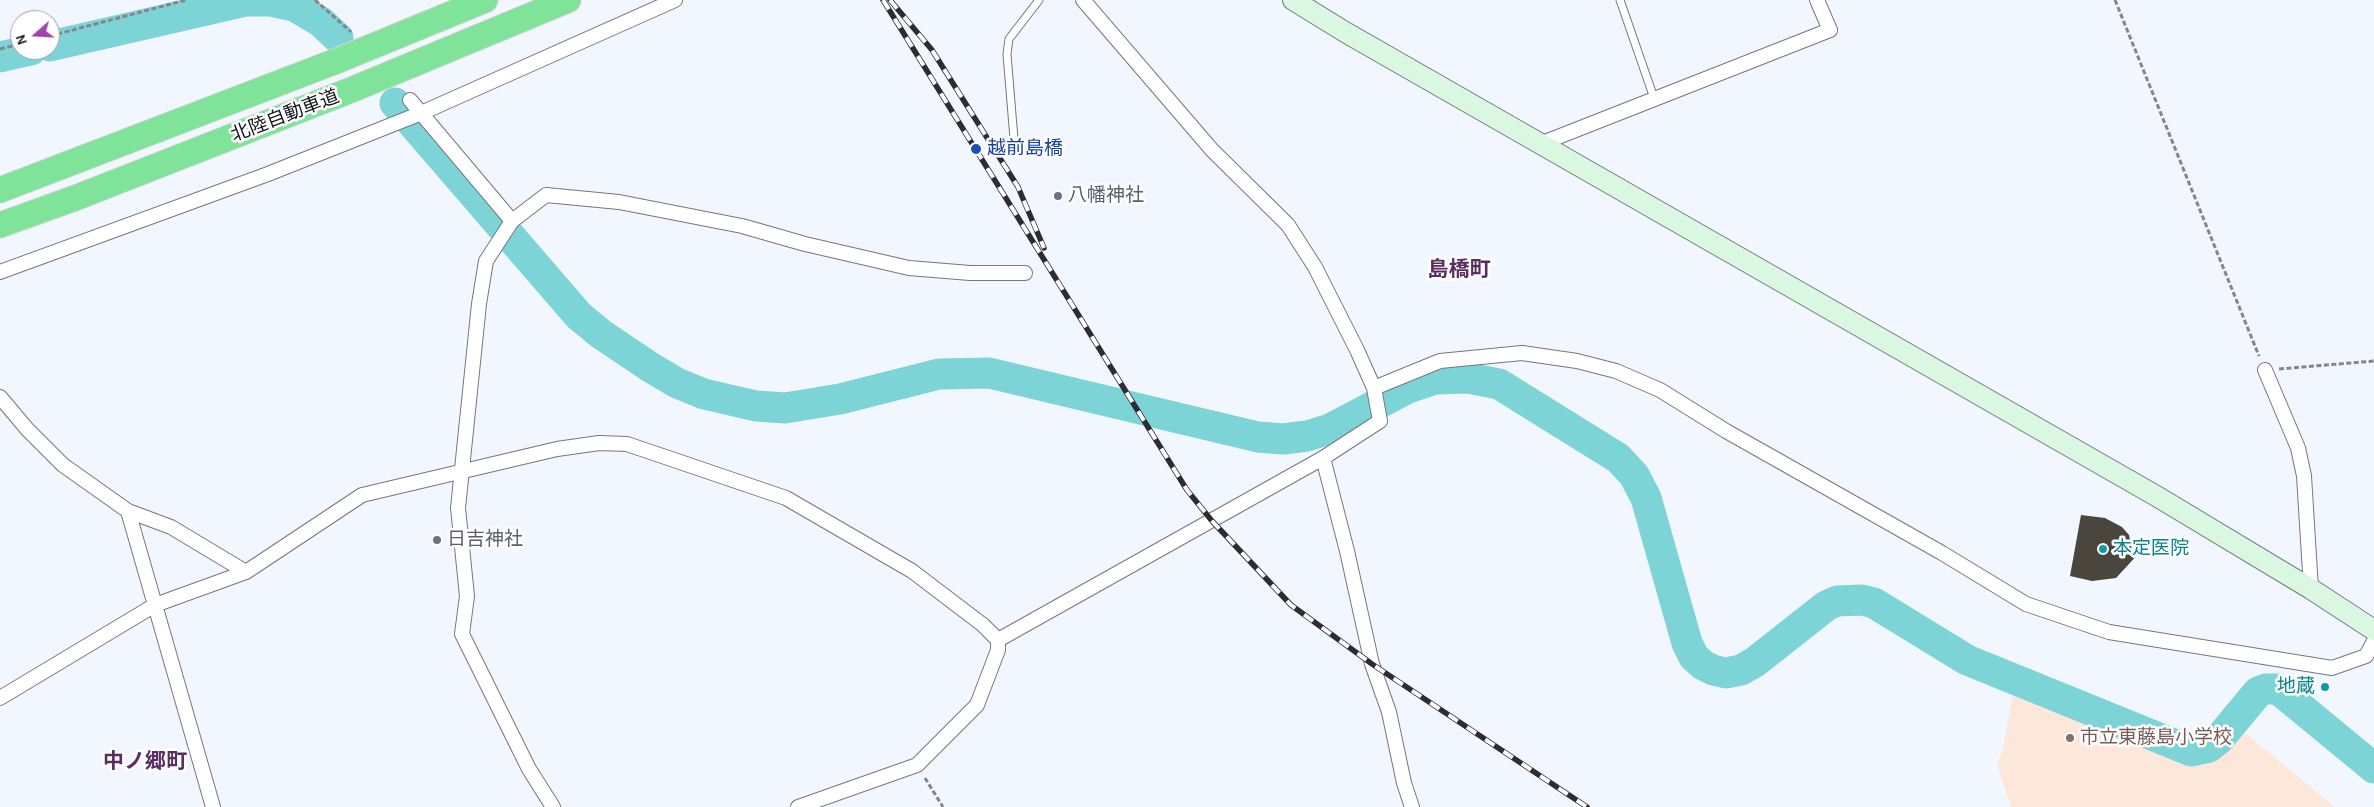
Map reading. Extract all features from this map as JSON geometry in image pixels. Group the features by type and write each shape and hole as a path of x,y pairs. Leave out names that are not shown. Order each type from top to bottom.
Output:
{"highway":[{"name":"北陸自動車道","path":"0,190 339,60 485,0"},
{"name":"北陸自動車道","path":"0,225 75,198 351,90 568,0"}],"street":[{"path":"0,272 268,174 411,117 675,0"},
{"path":"998,640 1323,458 1380,421 1375,393 1315,267 1288,225 1200,138 1083,0"},
{"path":"1293,0 1345,32 2158,498 2311,589 2374,630"},
{"path":"1540,144 1830,30 1817,0"},
{"path":"410,100 411,117 507,228"},
{"path":"553,807 529,769 462,634 468,596 458,508 478,304 486,261 507,228 546,195 619,202 742,226 805,244 909,268 970,273 1025,273"},
{"path":"1375,393 1440,361 1522,353 1577,361 1616,371 1660,390 1726,431 1942,553 2026,604 2108,632 2332,668 2366,656 2374,641"},
{"path":"2265,370 2298,448 2304,476 2311,589"},
{"path":"0,396 27,428 63,465 128,511 171,527 246,572"},
{"path":"0,698 155,605 246,572 362,496 557,449 599,443 627,444 649,450 688,467 786,498 912,571 983,625 998,640 998,650 977,705 917,765 798,807"},
{"path":"1323,458 1347,551 1372,664 1389,712 1404,783 1412,807"},
{"path":"128,511 213,807"}],"lane":[{"path":"1014,151 1008,54 1009,39 1039,0"},
{"path":"1620,0 1654,98"}],"path":[{"path":"60,33 186,0"},
{"path":"315,0 351,32"},
{"path":"2116,0 2265,370 2374,361"},
{"path":"917,765 943,807"}],"shaded area":[{"name":"市立東藤島小学校","path":"2014,688 2183,758 2196,761 2208,757 2239,728 2335,807 2011,807 1997,765 2003,749"}],"building":[{"name":"本定医院","path":"2081,515 2105,518 2122,527 2129,535 2132,551 2140,552 2116,578 2092,581 2070,576"}],"waterway":[{"path":"60,44 246,1 271,1 294,6 321,22 338,38"},
{"path":"0,57 10,55"},
{"path":"395,103 579,316 601,334 650,367 677,383 704,394 756,406 785,408 840,399 939,374 989,373 1258,437 1283,439 1307,436 1330,429 1408,388 1435,379 1468,378 1499,384 1618,458 1634,475 1646,498 1687,643 1694,657 1703,665 1713,670 1726,673 1741,670 1755,662 1826,606 1837,601 1862,600 1874,603 1967,660 2191,751 2209,747 2219,739 2258,692 2266,689 2278,689 2374,768"}],"railway":[{"path":"883,0 1187,490 1212,521 1291,605 1372,664 1587,807"},
{"path":"890,0 932,50 1018,187 1044,248"}],"place":[{"name":"越前島橋","path":"976,149"},
{"name":"八幡神社","path":"1058,196"},
{"name":"日吉神社","path":"437,540"},
{"name":"本定医院","path":"2103,549"},
{"name":"地蔵","path":"2325,687"},
{"name":"市立東藤島小学校","path":"2070,738"}],"district":[{"name":"島橋町","path":"1459,270"},
{"name":"中ノ郷町","path":"145,762"}]}
